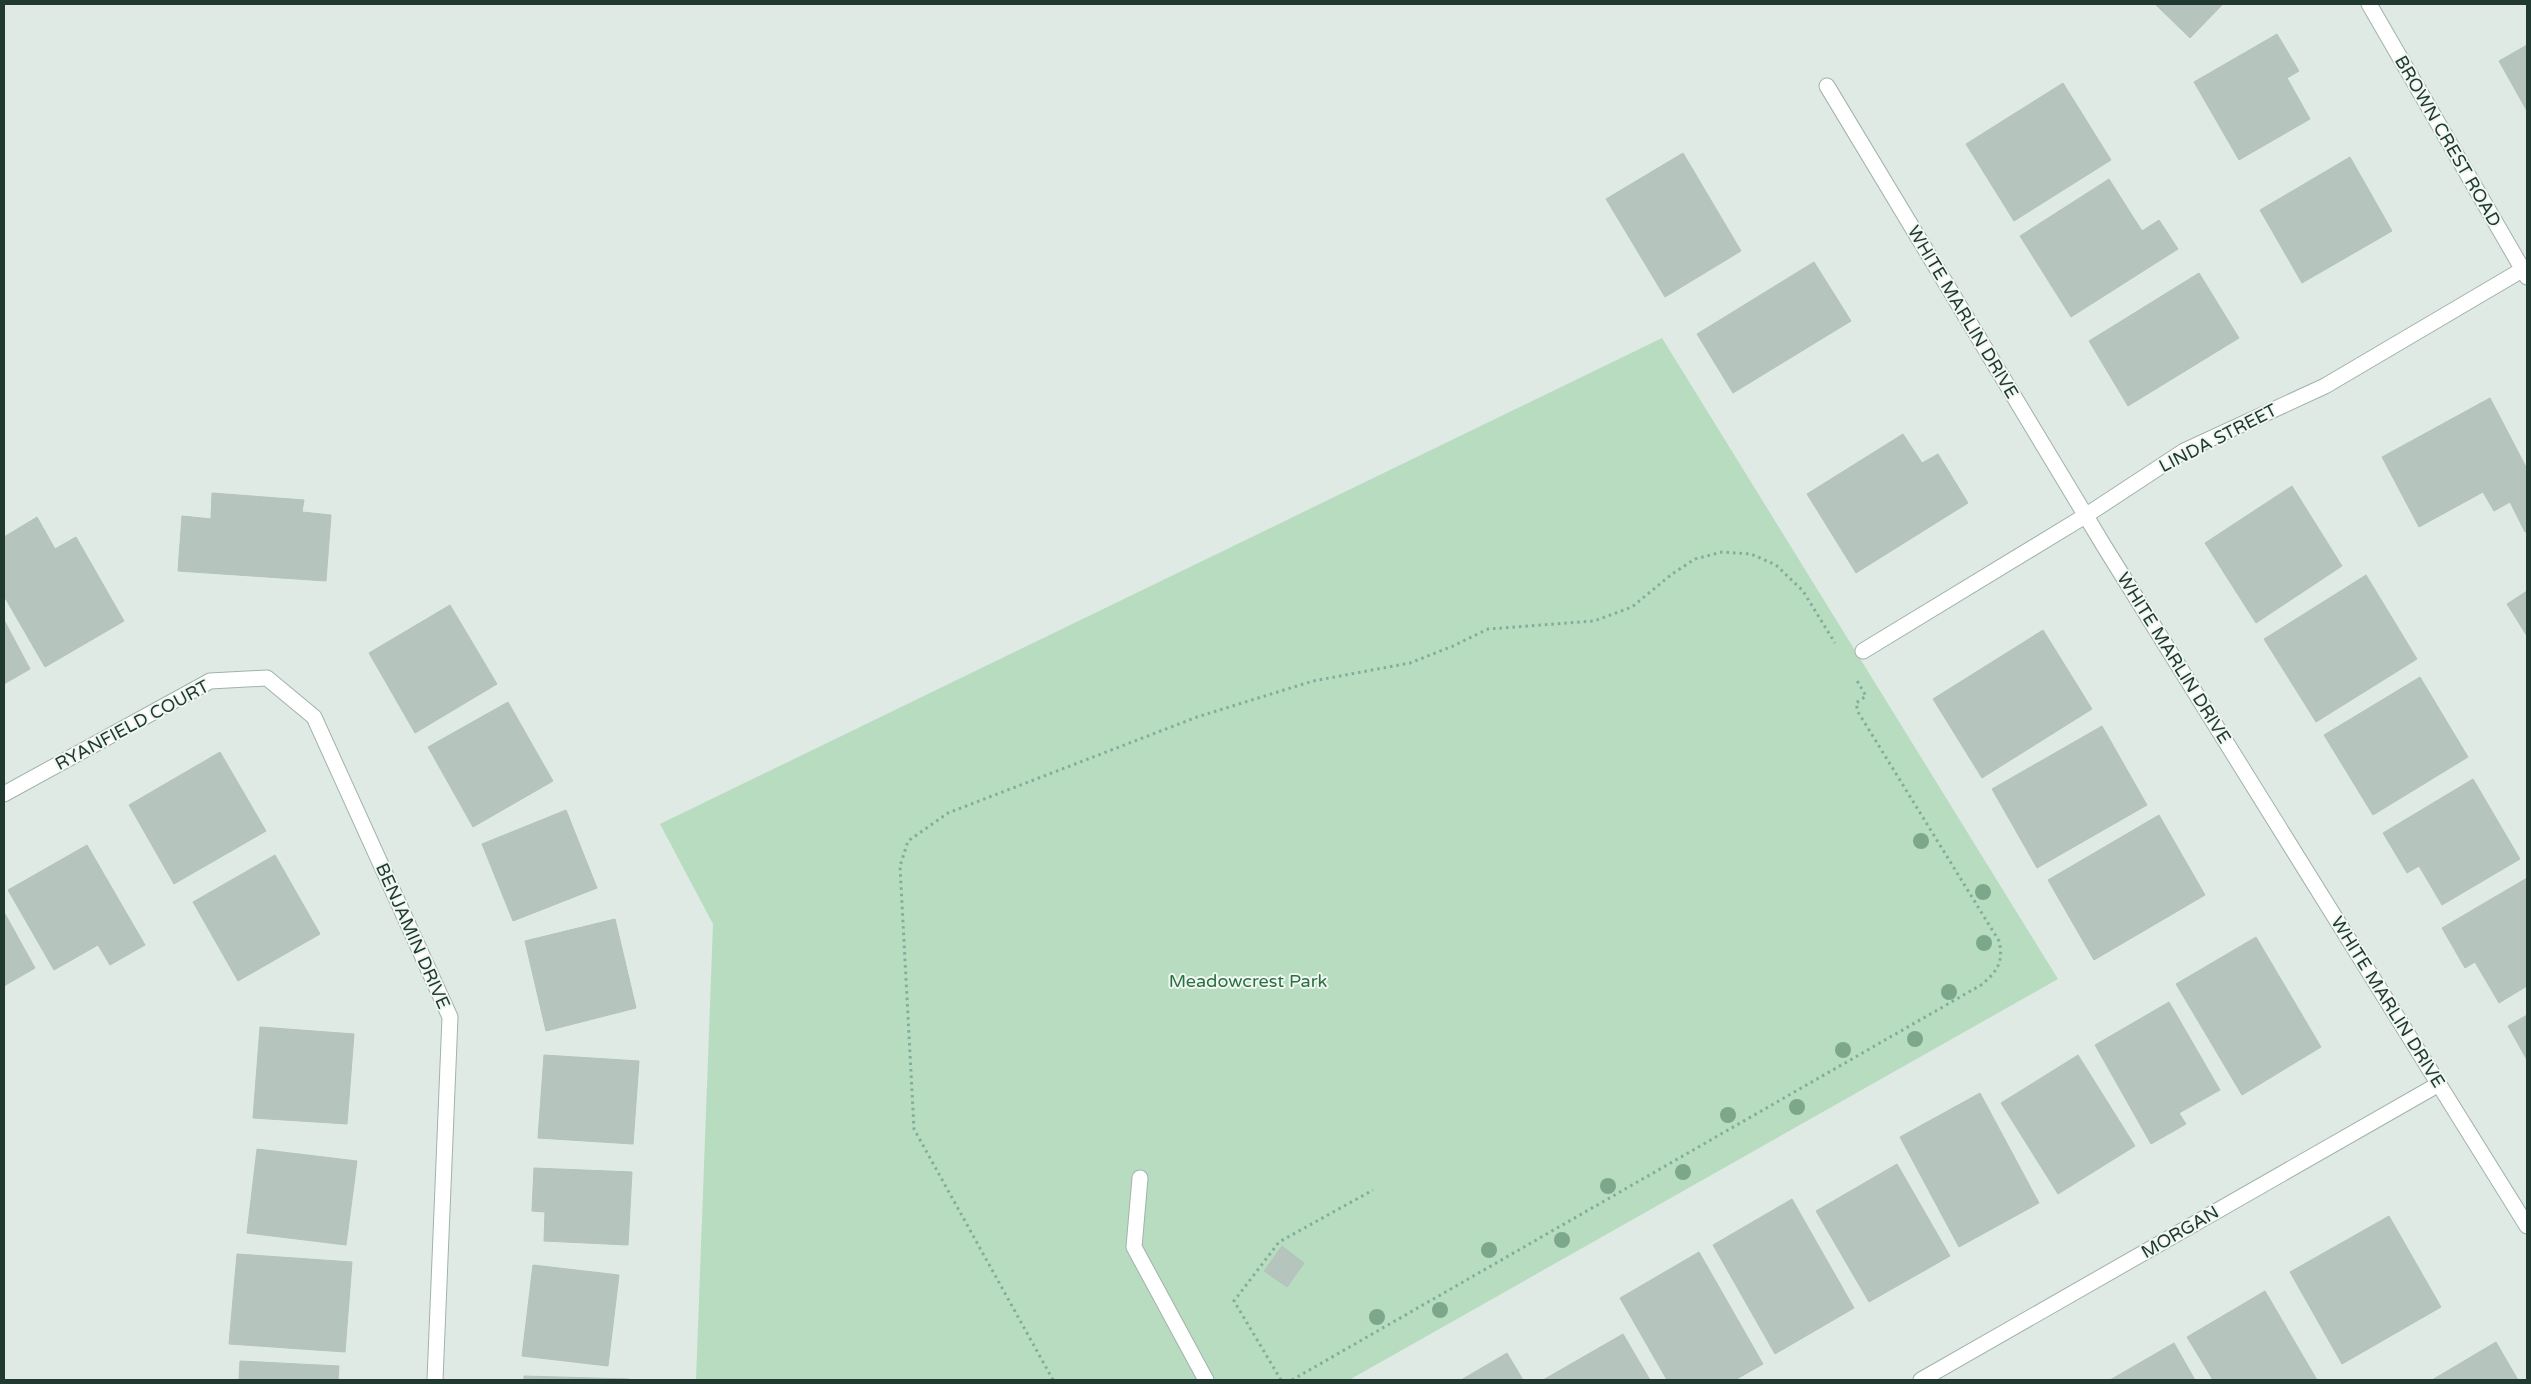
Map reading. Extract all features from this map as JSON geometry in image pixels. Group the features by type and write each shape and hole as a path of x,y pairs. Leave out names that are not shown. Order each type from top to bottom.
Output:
{"street":[{"name":"BROWN CREST ROAD","path":"2369,4 2526,271"},
{"name":"WHITE MARLIN DRIVE","path":"1827,86 2085,516 2527,1226"},
{"name":"LINDA STREET","path":"1863,651 2085,516 2184,451 2325,386 2526,271"},
{"name":"RYANFIELD COURT","path":"4,794 210,681 267,678"},
{"name":"BENJAMIN DRIVE","path":"267,678 314,717 450,1017 435,1380"},
{"name":"MORGAN","path":"1921,1380 2439,1084"},
{"path":"1140,1178 1134,1247 1206,1380"}],"path":[{"path":"1053,1380 914,1129 900,866 908,841 948,813 1197,717 1313,681 1410,663 1453,646 1488,629 1594,622 1632,607 1672,574 1695,559 1722,552 1751,554 1776,565 1803,591 1837,648"},
{"path":"1292,1380 1982,985 1999,969 2002,954 1999,941 1858,712 1856,703 1866,696 1852,672"},
{"path":"1281,1380 1234,1301 1279,1242 1373,1190"}],"green space":[{"name":"Meadowcrest Park","path":"1662,338 2058,979 1349,1380 696,1380 713,924 660,824"}],"building":[{"path":"2155,4 2223,4 2190,38"},
{"path":"2277,34 2299,71 2287,78 2310,119 2239,160 2194,82"},
{"path":"2527,45 2527,111 2499,61"},
{"path":"2063,83 2111,160 2014,221 1966,144"},
{"path":"1683,153 1741,251 1665,297 1606,199"},
{"path":"2350,157 2392,231 2302,283 2260,210"},
{"path":"2109,179 2142,231 2159,220 2178,249 2071,317 2020,236"},
{"path":"1814,262 1851,321 1733,393 1697,334"},
{"path":"2199,273 2239,338 2128,406 2089,341"},
{"path":"2490,398 2527,469 2527,531 2525,532 2510,502 2494,511 2483,492 2419,527 2382,457"},
{"path":"1903,434 1922,463 1938,454 1968,503 1856,573 1807,494"},
{"path":"2292,486 2342,566 2256,623 2205,543"},
{"path":"212,493 304,500 302,512 331,515 326,581 178,571 182,516 211,519"},
{"path":"37,517 55,549 76,537 124,621 45,667 4,596 4,537"},
{"path":"2366,575 2417,659 2316,722 2264,639"},
{"path":"2527,591 2527,636 2507,604"},
{"path":"450,605 497,684 415,733 369,653"},
{"path":"4,620 30,669 4,684"},
{"path":"2043,630 2092,709 1982,778 1933,699"},
{"path":"2420,677 2468,757 2373,815 2324,735"},
{"path":"508,702 553,781 473,827 428,747"},
{"path":"2102,726 2147,805 2037,868 1992,789"},
{"path":"220,752 266,831 174,884 129,805"},
{"path":"2473,779 2520,859 2442,905 2419,866 2407,873 2383,833"},
{"path":"566,810 597,888 513,921 482,844"},
{"path":"2159,815 2205,895 2094,960 2048,880"},
{"path":"87,845 145,945 110,965 98,945 54,970 8,890"},
{"path":"275,855 320,934 238,981 193,902"},
{"path":"2527,878 2527,986 2499,1003 2475,962 2465,968 2442,928"},
{"path":"4,912 35,968 4,986"},
{"path":"615,919 636,1008 546,1031 525,941"},
{"path":"2256,937 2321,1047 2242,1095 2176,984"},
{"path":"2169,1002 2220,1090 2179,1113 2186,1124 2151,1144 2095,1045"},
{"path":"2527,1015 2527,1060 2508,1026"},
{"path":"260,1027 354,1034 347,1124 253,1118"},
{"path":"544,1055 639,1061 633,1144 538,1138"},
{"path":"2078,1055 2135,1146 2058,1194 2001,1103"},
{"path":"1980,1093 2039,1203 1959,1247 1900,1137"},
{"path":"257,1149 357,1161 346,1245 247,1233"},
{"path":"1897,1164 1950,1256 1869,1302 1816,1211"},
{"path":"534,1168 632,1172 628,1245 544,1241 545,1212 532,1211"},
{"path":"1792,1199 1854,1308 1775,1354 1713,1245"},
{"path":"2389,1216 2441,1307 2342,1364 2290,1272"},
{"path":"1282,1246 1304,1263 1287,1287 1264,1271"},
{"path":"1699,1252 1763,1364 1735,1380 1667,1380 1620,1298"},
{"path":"237,1254 352,1262 345,1352 229,1344"},
{"path":"533,1265 619,1275 608,1366 522,1356"},
{"path":"2265,1291 2317,1380 2213,1380 2187,1337"},
{"path":"1623,1334 1650,1380 1543,1380"},
{"path":"2496,1342 2518,1380 2432,1380"},
{"path":"2174,1343 2195,1380 2110,1380"},
{"path":"1507,1353 1523,1380 1461,1380"},
{"path":"240,1361 339,1366 338,1380 239,1380"},
{"path":"524,1376 629,1379 629,1380 524,1380"}]}
